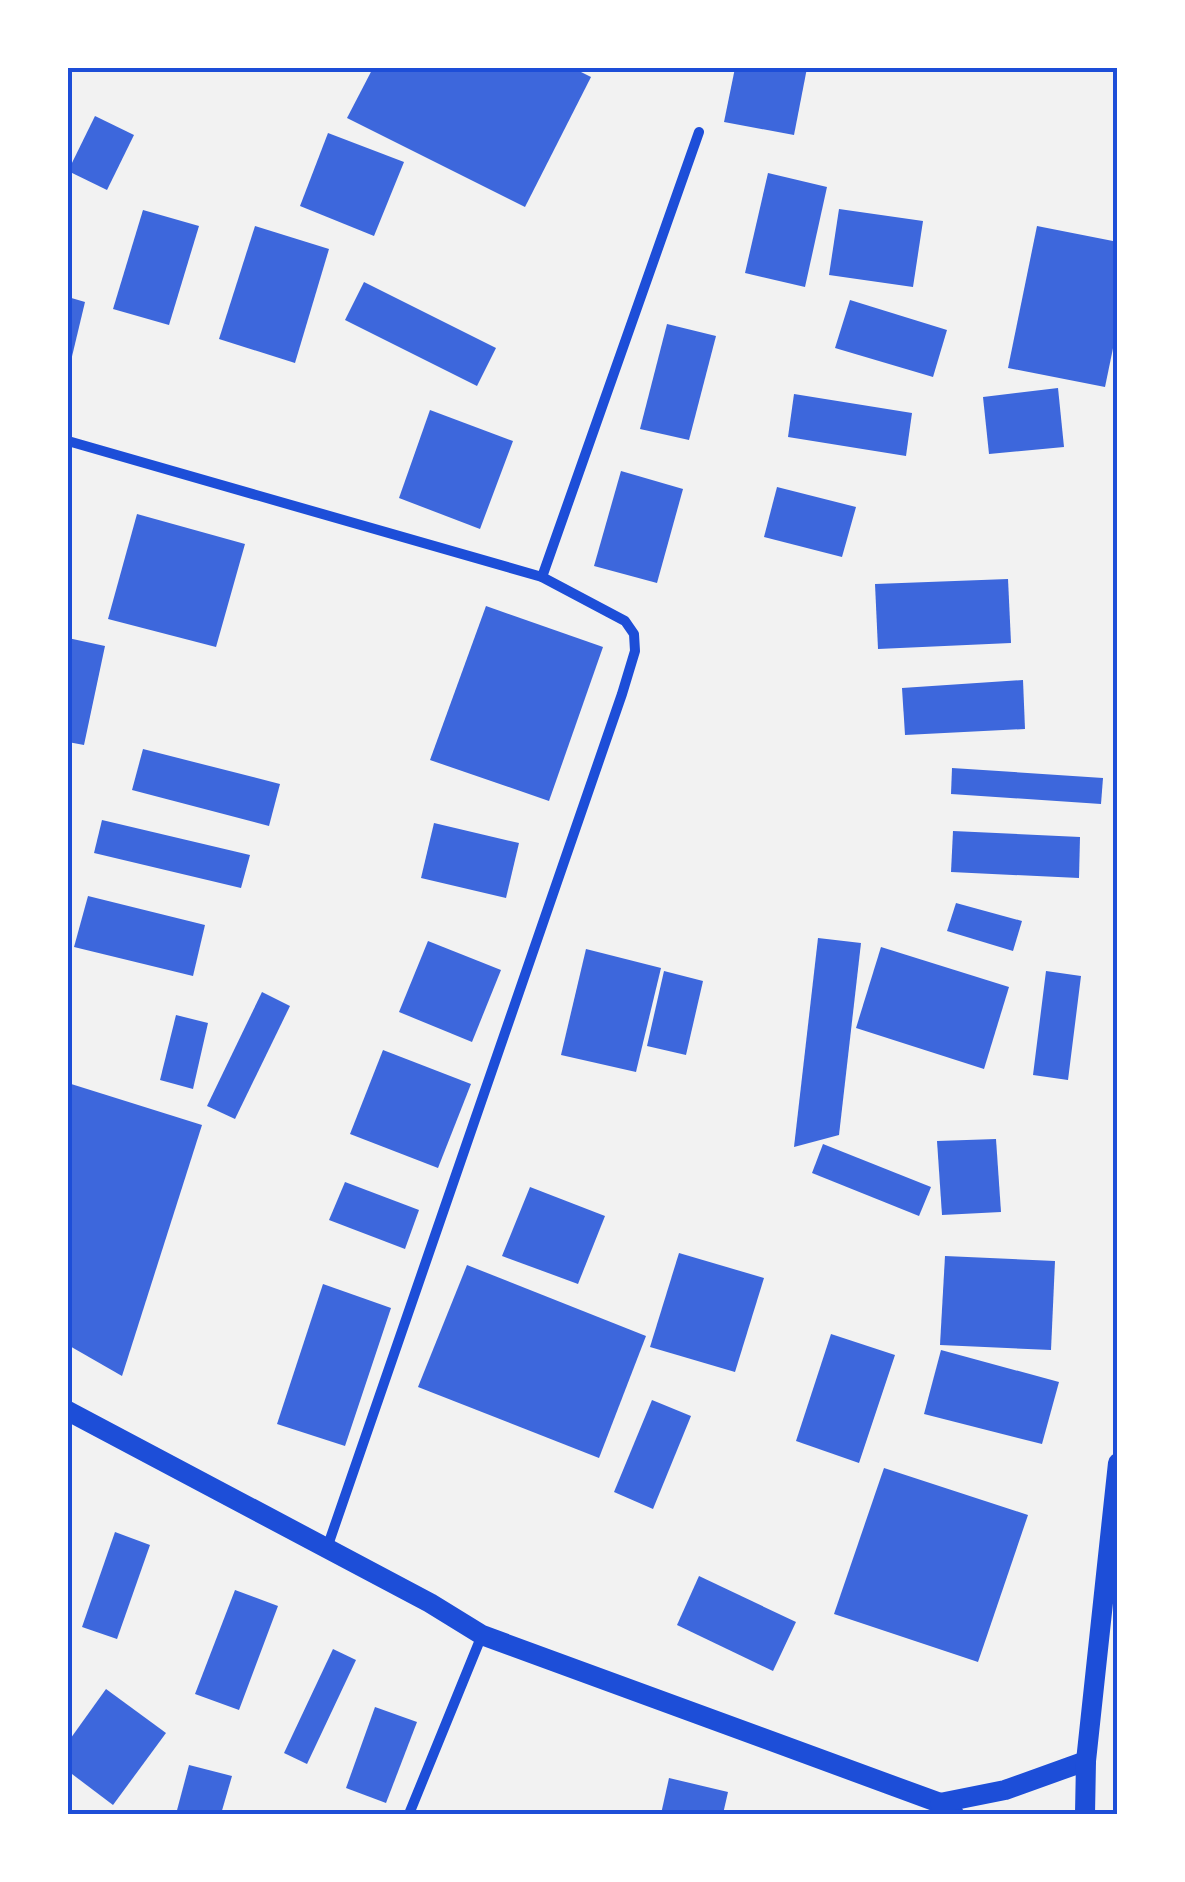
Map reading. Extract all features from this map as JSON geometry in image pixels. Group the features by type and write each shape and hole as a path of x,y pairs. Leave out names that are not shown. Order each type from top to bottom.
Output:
{"main road":[{"path":"68,1411 482,1635 947,1809 1086,1761"},
{"path":"1085,1814 1086,1761 1117,1475"}],"street":[{"path":"542,576 698,132"},
{"path":"68,441 542,576 626,620 634,634 635,651 327,1550"},
{"path":"410,1814 482,1635"}],"building":[{"path":"373,68 573,68 591,77 525,207 347,118"},
{"path":"735,68 807,68 794,135 724,122"},
{"path":"95,116 134,135 107,190 68,171"},
{"path":"328,133 404,162 374,236 300,206"},
{"path":"768,173 827,187 805,287 745,273"},
{"path":"839,209 923,221 913,287 829,275"},
{"path":"143,210 199,226 169,325 113,309"},
{"path":"255,226 329,249 295,363 219,339"},
{"path":"1037,226 1118,242 1118,324 1105,387 1008,368"},
{"path":"364,282 496,348 477,386 345,320"},
{"path":"68,297 85,302 69,369 68,369"},
{"path":"850,300 947,330 933,377 835,348"},
{"path":"667,324 716,336 689,440 640,429"},
{"path":"1058,388 1064,447 989,454 983,397"},
{"path":"794,394 912,413 906,456 788,437"},
{"path":"430,410 513,441 480,529 399,498"},
{"path":"621,471 683,489 657,583 594,566"},
{"path":"777,487 856,507 842,557 764,537"},
{"path":"137,514 245,544 216,647 108,619"},
{"path":"1008,579 1011,643 878,649 875,584"},
{"path":"486,606 603,647 549,801 430,760"},
{"path":"68,638 105,646 84,745 68,742"},
{"path":"1023,680 1025,729 905,735 902,688"},
{"path":"143,749 280,784 269,826 132,790"},
{"path":"952,768 1103,778 1101,804 951,794"},
{"path":"102,820 250,855 241,888 94,853"},
{"path":"434,823 519,843 506,898 421,878"},
{"path":"953,831 1080,837 1079,878 951,872"},
{"path":"88,896 205,925 193,976 74,947"},
{"path":"956,903 1022,921 1013,951 947,931"},
{"path":"818,938 861,943 839,1135 794,1147"},
{"path":"428,941 501,970 472,1042 399,1012"},
{"path":"881,947 1009,987 984,1069 856,1028"},
{"path":"586,949 661,968 636,1072 561,1055"},
{"path":"664,971 703,981 686,1055 647,1046"},
{"path":"1046,971 1081,976 1068,1080 1033,1075"},
{"path":"262,992 290,1006 235,1119 207,1106"},
{"path":"176,1015 208,1023 193,1089 160,1080"},
{"path":"383,1050 471,1084 438,1168 350,1134"},
{"path":"68,1083 202,1125 122,1376 68,1345"},
{"path":"996,1139 1001,1212 942,1215 937,1141"},
{"path":"823,1144 931,1187 919,1216 812,1173"},
{"path":"345,1182 419,1210 405,1249 329,1220"},
{"path":"530,1187 605,1216 578,1284 502,1256"},
{"path":"679,1253 764,1278 735,1372 650,1347"},
{"path":"945,1256 1055,1261 1051,1350 940,1345"},
{"path":"467,1265 646,1336 599,1458 418,1387"},
{"path":"323,1284 391,1308 345,1446 277,1424"},
{"path":"831,1334 895,1355 859,1463 796,1441"},
{"path":"941,1350 1059,1382 1042,1444 924,1414"},
{"path":"652,1400 691,1416 653,1509 614,1492"},
{"path":"884,1468 1028,1515 978,1662 834,1614"},
{"path":"115,1532 150,1545 117,1639 82,1627"},
{"path":"699,1576 796,1622 773,1671 677,1625"},
{"path":"235,1590 278,1606 239,1710 195,1694"},
{"path":"333,1649 356,1660 307,1764 284,1753"},
{"path":"106,1689 166,1733 113,1805 68,1771 68,1742"},
{"path":"375,1707 417,1722 386,1803 346,1788"},
{"path":"189,1765 232,1776 221,1814 176,1814"},
{"path":"669,1778 728,1792 723,1814 661,1814"}]}
